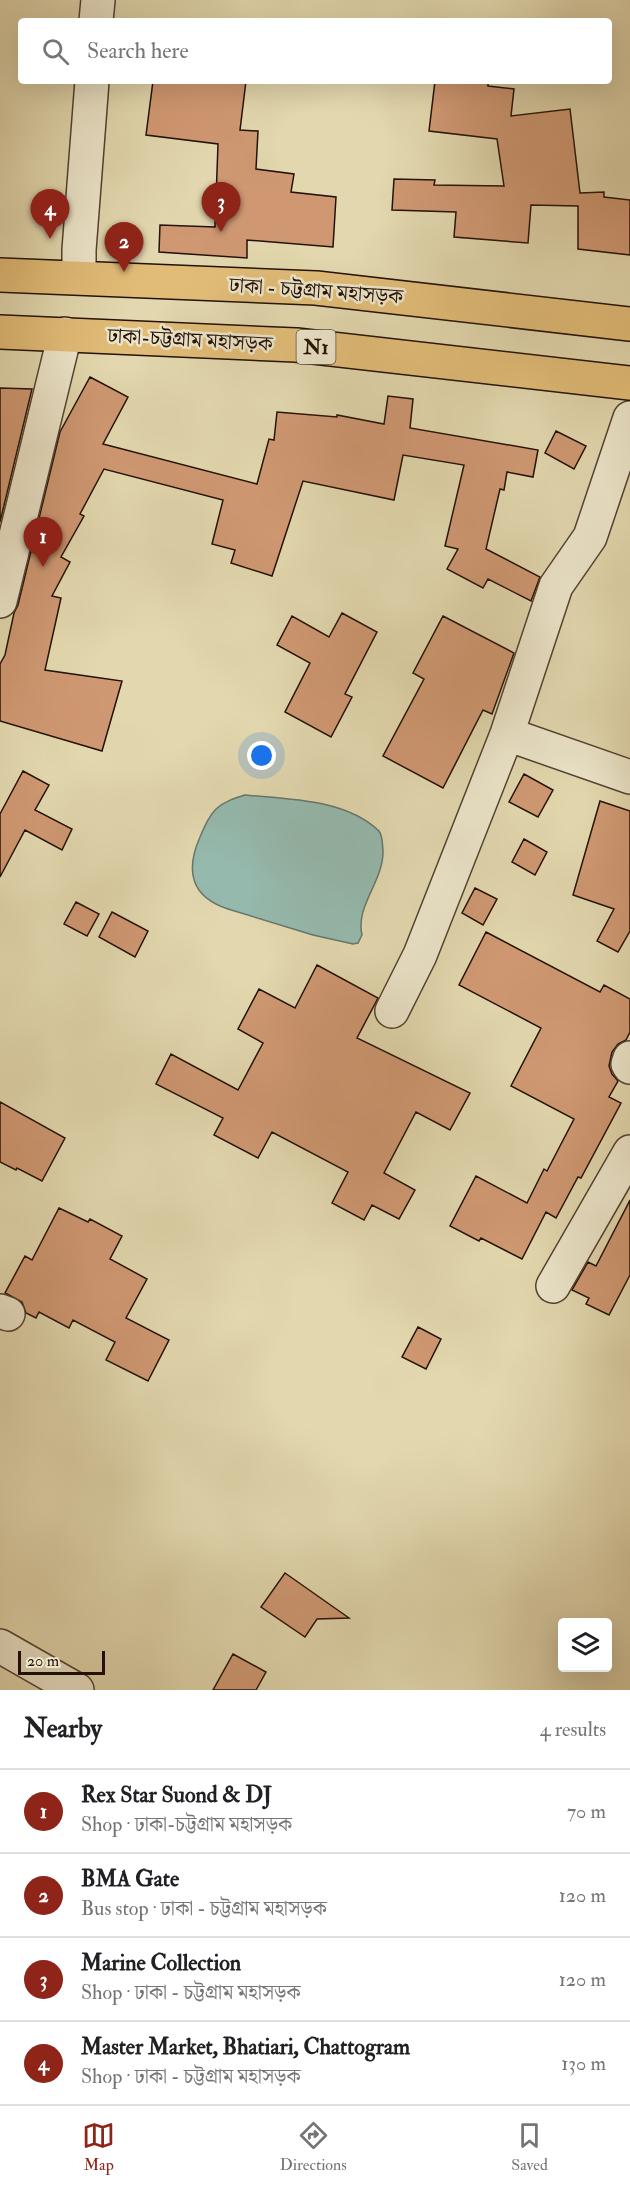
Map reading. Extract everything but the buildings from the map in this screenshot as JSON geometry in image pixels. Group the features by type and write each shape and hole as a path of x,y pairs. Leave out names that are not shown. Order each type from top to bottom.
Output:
{"highway":[{"name":"ঢাকা - চট্টগ্রাম মহাসড়ক","path":"0,275 316,288 630,324"},
{"name":"ঢাকা-চট্টগ্রাম মহাসড়ক","path":"0,332 296,345 630,383"}],"street":[{"path":"96,18 98,0"},
{"path":"80,277 79,250 92,84"},
{"path":"0,601 64,334"},
{"path":"392,1011 420,955 507,734 556,586 590,537 630,418"},
{"path":"507,734 630,777"},
{"path":"630,1058 628,1064 630,1067"},
{"path":"553,1286 630,1152"},
{"path":"0,1646 76,1690"}],"water":[{"path":"245,795 316,802 350,812 366,820 379,831 383,850 382,861 362,914 362,935 358,943 353,944 313,935 228,909 216,904 199,890 194,881 193,861 195,849 205,826 219,806"}],"place":[{"name":"Marine Collection","path":"221,232"},
{"name":"Master Market, Bhatiari, Chattogram","path":"50,239"},
{"name":"BMA Gate","path":"124,272"},
{"name":"Rex Star Suond & DJ","path":"43,567"}]}
